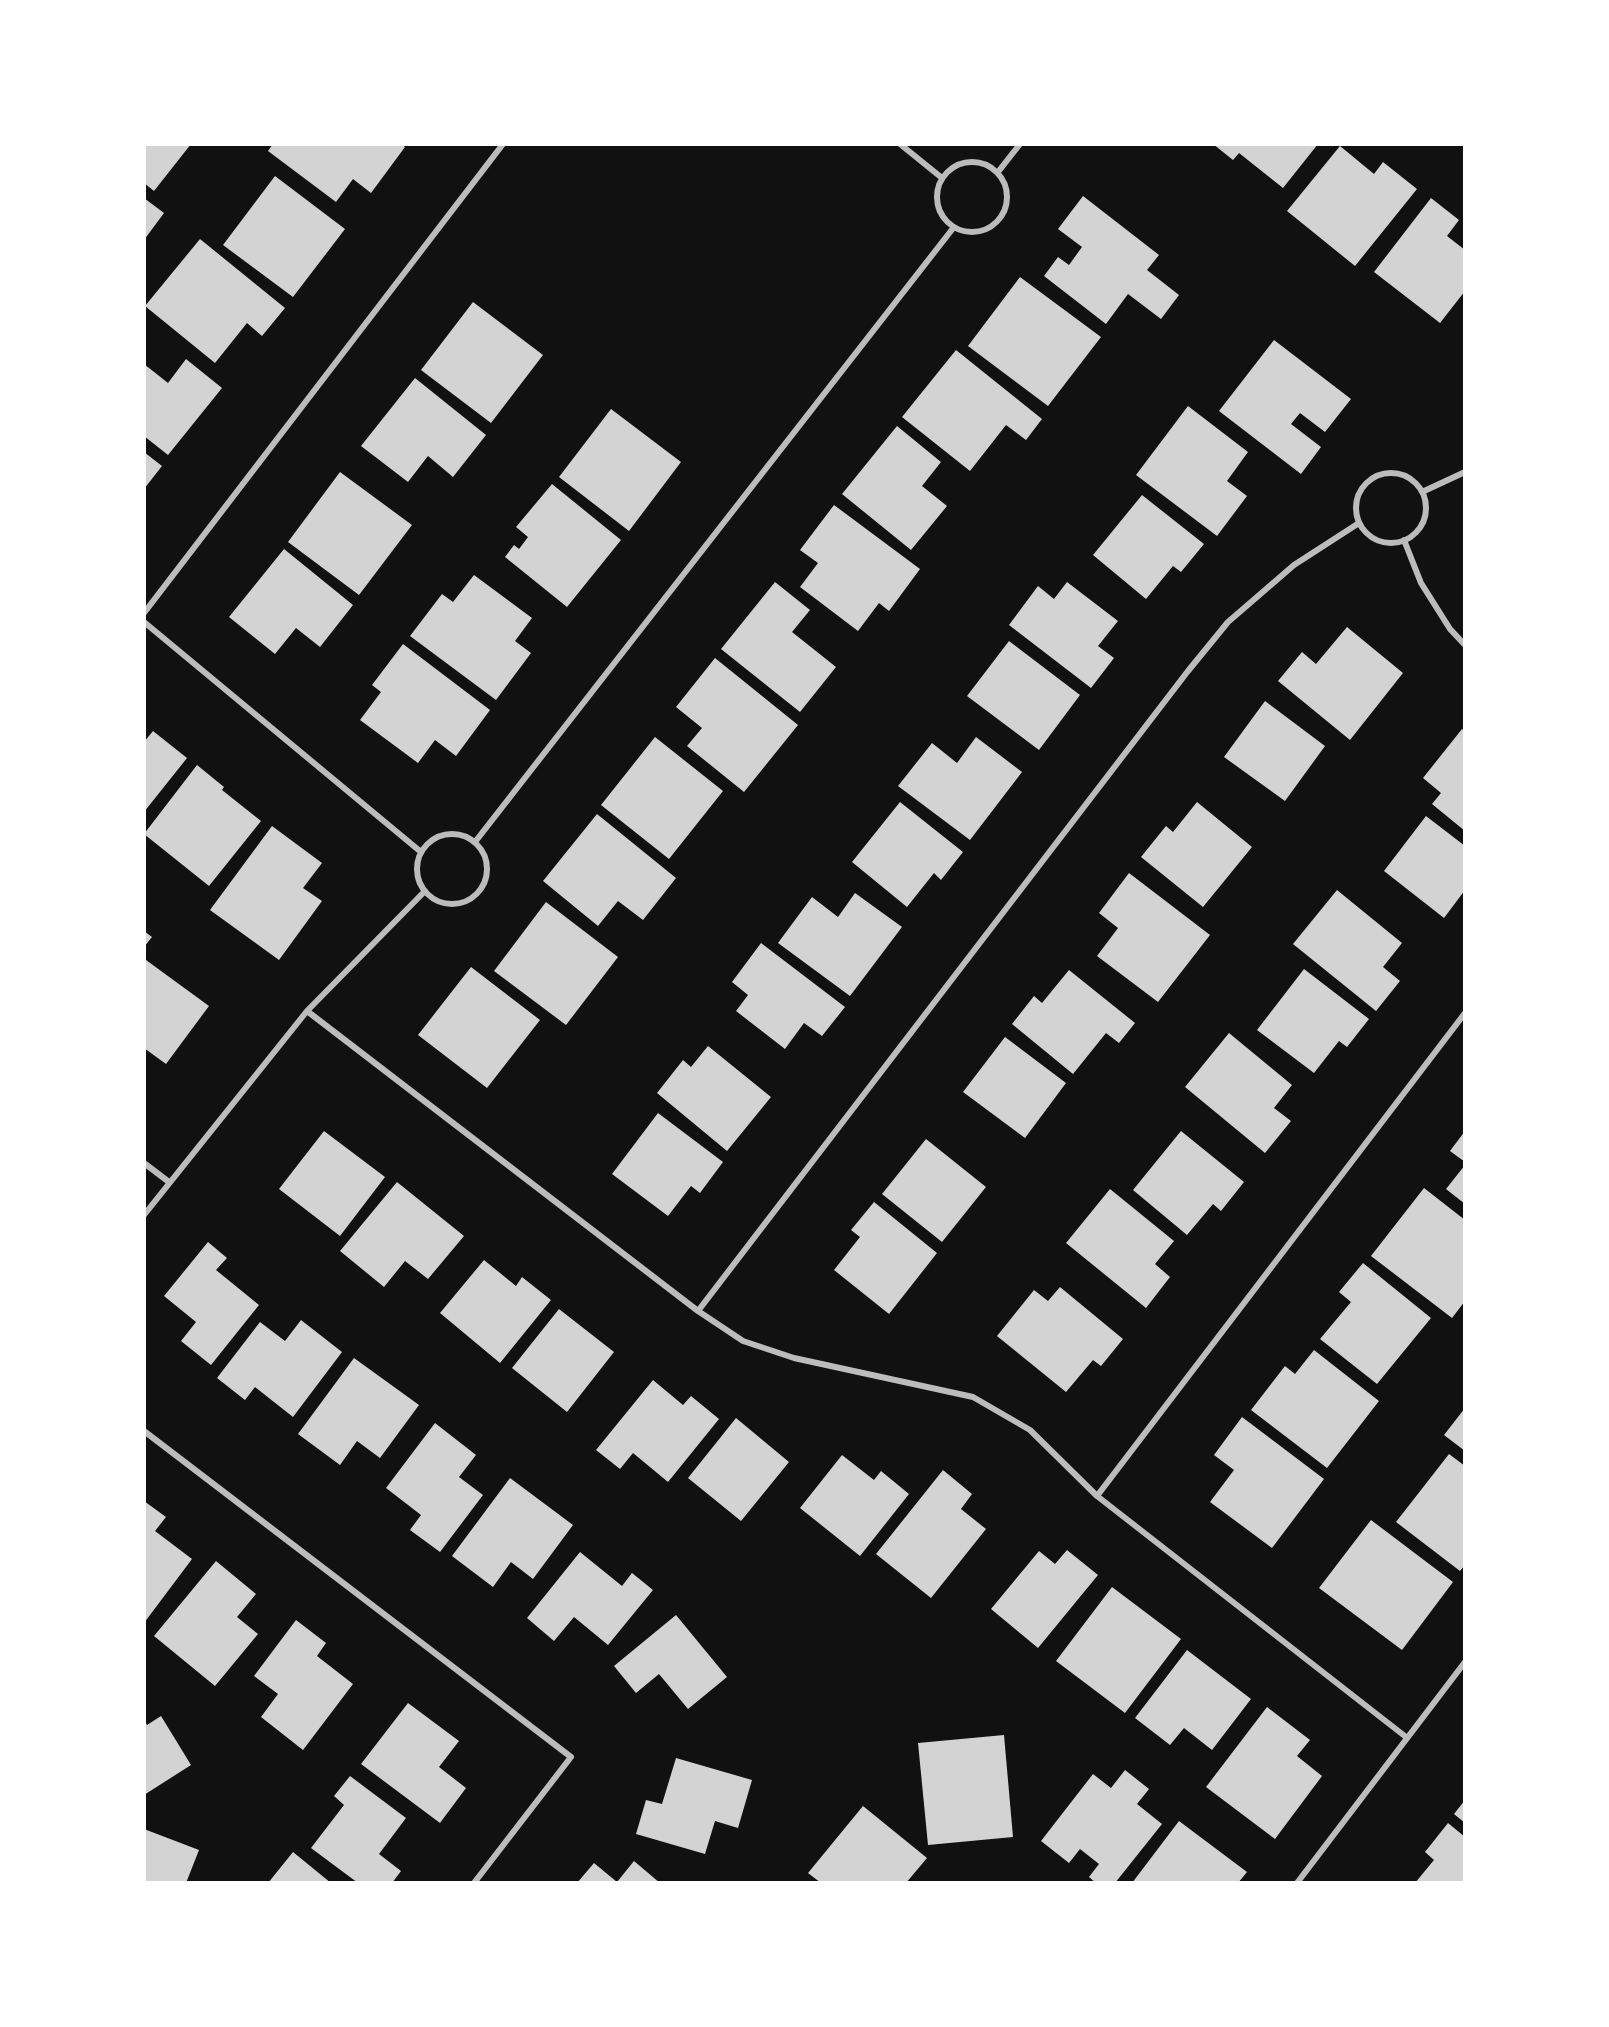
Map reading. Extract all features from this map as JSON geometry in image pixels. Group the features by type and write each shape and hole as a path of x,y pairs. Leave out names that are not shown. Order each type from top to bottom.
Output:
{"street":[{"path":"144,613 503,144"},
{"path":"900,144 942,178"},
{"path":"998,172 1020,144"},
{"path":"969,162 989,166 998,172 1008,192 1007,203 996,222 987,229 976,232 954,227 940,210 937,200 942,178 959,164 969,162"},
{"path":"474,842 954,227"},
{"path":"1422,492 1465,472"},
{"path":"1383,473 1396,473 1414,481 1422,492 1426,510 1423,522 1414,535 1404,540 1392,543 1379,541 1370,537 1359,523 1356,504 1360,491 1370,480 1383,473"},
{"path":"698,1311 1188,671 1228,622 1294,565 1359,523"},
{"path":"1404,540 1421,583 1450,629 1465,645"},
{"path":"144,622 421,852"},
{"path":"446,834 466,836 474,842 482,851 487,873 477,894 467,901 455,904 433,899 419,882 417,872 421,852 436,838 446,834"},
{"path":"144,1215 307,1011 425,891"},
{"path":"307,1011 698,1311 743,1341 794,1358 974,1397 1030,1430 1097,1496 1406,1737"},
{"path":"1097,1496 1465,1013"},
{"path":"144,1163 169,1182"},
{"path":"144,1431 571,1757 474,1883"},
{"path":"1297,1883 1465,1662"}],"building":[{"path":"144,144 191,144 154,191 144,183"},
{"path":"273,144 401,144 405,147 371,193 353,179 336,202 268,151"},
{"path":"1213,144 1318,144 1283,188 1239,153 1233,160"},
{"path":"1340,146 1374,174 1383,162 1417,189 1355,266 1287,211"},
{"path":"275,176 345,229 293,297 223,245"},
{"path":"1083,196 1159,255 1147,270 1179,295 1161,319 1128,294 1106,324 1044,276 1058,257 1069,265 1082,247 1058,229"},
{"path":"144,198 164,213 144,240"},
{"path":"1431,198 1459,220 1447,236 1465,250 1465,291 1440,323 1374,272"},
{"path":"200,239 285,308 262,336 247,323 215,363 145,306"},
{"path":"1020,277 1101,337 1048,406 968,346"},
{"path":"473,302 543,355 491,423 421,370"},
{"path":"1274,340 1351,399 1325,432 1300,413 1291,424 1321,447 1301,474 1219,411"},
{"path":"956,350 1042,419 1026,440 1006,425 970,471 902,417"},
{"path":"186,359 222,388 168,455 144,436 144,364 168,383"},
{"path":"415,378 486,435 453,477 428,456 408,482 361,446"},
{"path":"1188,406 1248,452 1227,481 1247,496 1217,536 1136,475"},
{"path":"611,409 681,462 629,531 559,477"},
{"path":"897,426 941,462 922,486 947,506 911,550 842,494"},
{"path":"144,452 162,466 144,489"},
{"path":"340,472 412,525 359,595 288,542"},
{"path":"552,484 621,540 567,607 505,557 514,545 519,549 528,537 516,527"},
{"path":"1142,495 1204,544 1181,572 1173,566 1146,599 1093,555"},
{"path":"834,505 920,569 889,611 879,603 858,631 800,587 818,563 800,550"},
{"path":"284,549 353,605 320,647 296,628 275,654 229,617"},
{"path":"474,575 532,618 515,641 531,653 496,700 410,636 442,594 453,602"},
{"path":"775,582 810,610 792,632 836,667 800,712 721,649"},
{"path":"1067,582 1118,621 1098,646 1114,658 1091,688 1009,625 1038,586 1054,599"},
{"path":"1347,627 1403,673 1350,740 1278,681 1302,652 1316,664"},
{"path":"1009,641 1080,695 1039,750 967,696"},
{"path":"403,644 490,710 456,756 435,740 418,763 360,720 381,692 372,685"},
{"path":"715,658 798,725 744,792 687,746 702,728 676,707"},
{"path":"1265,701 1325,746 1285,801 1224,757"},
{"path":"1462,729 1465,731 1465,831 1432,804 1441,793 1423,778"},
{"path":"153,731 187,758 144,812 144,742"},
{"path":"655,737 723,791 669,859 601,805"},
{"path":"976,737 1022,772 970,840 898,786 932,743 957,763"},
{"path":"197,765 224,787 222,790 261,821 209,886 144,834"},
{"path":"900,802 963,852 941,880 934,873 907,907 852,862"},
{"path":"1197,802 1252,847 1203,907 1141,857 1166,826 1173,832"},
{"path":"597,814 676,878 643,920 618,901 598,926 543,881"},
{"path":"1426,816 1465,846 1465,890 1444,918 1384,871"},
{"path":"272,826 322,863 303,888 322,901 279,960 210,910"},
{"path":"1129,873 1210,935 1158,1002 1097,956 1118,928 1099,913"},
{"path":"1337,890 1402,943 1383,967 1400,981 1376,1011 1293,944"},
{"path":"855,893 902,927 850,996 778,943 812,897 838,917"},
{"path":"546,902 618,957 566,1025 494,971"},
{"path":"144,931 152,937 144,947"},
{"path":"761,943 845,1007 822,1036 804,1023 785,1049 736,1011 748,995 732,982"},
{"path":"146,960 209,1006 166,1064 144,1048 144,963"},
{"path":"471,967 540,1020 487,1088 418,1035"},
{"path":"1304,969 1369,1019 1347,1047 1339,1041 1314,1073 1257,1030"},
{"path":"1069,970 1135,1023 1119,1043 1106,1033 1073,1074 1012,1024 1034,996 1042,1003"},
{"path":"1229,1033 1292,1085 1274,1108 1291,1121 1265,1153 1185,1087"},
{"path":"1005,1037 1066,1083 1025,1138 963,1092"},
{"path":"708,1046 771,1097 727,1151 657,1093 683,1060 691,1067"},
{"path":"658,1113 723,1162 700,1193 691,1186 668,1216 612,1174"},
{"path":"324,1131 385,1177 340,1236 279,1189"},
{"path":"1181,1131 1244,1182 1221,1211 1213,1204 1187,1235 1133,1190"},
{"path":"1465,1131 1465,1162 1450,1151"},
{"path":"926,1139 986,1187 942,1242 882,1194"},
{"path":"1465,1165 1465,1204 1446,1189"},
{"path":"397,1182 464,1236 428,1279 405,1261 384,1287 340,1251"},
{"path":"1424,1188 1465,1220 1465,1301 1452,1318 1371,1256"},
{"path":"1110,1189 1174,1241 1155,1264 1170,1277 1146,1308 1066,1243"},
{"path":"874,1202 937,1253 889,1314 834,1270 860,1237 851,1230"},
{"path":"208,1242 227,1258 216,1270 259,1305 211,1365 181,1341 196,1322 164,1296"},
{"path":"484,1260 516,1286 522,1277 551,1300 500,1363 440,1313"},
{"path":"1363,1263 1431,1318 1377,1384 1320,1339 1351,1302 1339,1292"},
{"path":"1060,1287 1123,1339 1101,1366 1093,1360 1066,1392 997,1336 1034,1290 1048,1301"},
{"path":"559,1309 614,1352 567,1412 512,1368"},
{"path":"301,1320 342,1352 293,1417 255,1387 245,1400 217,1378 260,1322 285,1341"},
{"path":"1314,1350 1379,1401 1327,1468 1251,1410 1285,1366 1295,1374"},
{"path":"354,1358 419,1405 380,1458 357,1441 340,1465 298,1434"},
{"path":"653,1380 683,1405 691,1396 719,1419 668,1482 633,1453 620,1469 596,1450"},
{"path":"1465,1408 1465,1451 1444,1435"},
{"path":"1242,1417 1324,1479 1272,1548 1210,1502 1234,1470 1214,1455"},
{"path":"736,1418 789,1462 741,1521 688,1478"},
{"path":"435,1423 476,1455 459,1477 483,1495 440,1552 410,1530 421,1515 386,1488"},
{"path":"1449,1454 1465,1466 1465,1565 1460,1571 1396,1522"},
{"path":"842,1455 874,1480 881,1471 909,1494 860,1556 800,1508"},
{"path":"943,1470 972,1494 961,1509 986,1529 931,1598 876,1554"},
{"path":"510,1478 573,1525 533,1579 511,1562 493,1587 452,1556"},
{"path":"144,1501 166,1517 155,1531 192,1559 144,1623"},
{"path":"1371,1520 1453,1582 1402,1650 1319,1588"},
{"path":"1067,1550 1098,1575 1038,1648 991,1609 1039,1551 1055,1564"},
{"path":"580,1552 622,1586 632,1573 653,1590 608,1645 574,1617 554,1641 527,1618"},
{"path":"216,1561 256,1594 237,1617 258,1634 215,1686 154,1636"},
{"path":"1112,1587 1181,1639 1125,1713 1056,1661"},
{"path":"676,1615 727,1677 688,1709 659,1674 636,1693 614,1666"},
{"path":"296,1620 326,1643 317,1656 353,1684 303,1750 261,1717 278,1694 254,1676"},
{"path":"1187,1650 1251,1699 1212,1750 1184,1728 1170,1745 1135,1718"},
{"path":"408,1703 459,1741 439,1767 466,1788 440,1823 361,1764"},
{"path":"1267,1707 1310,1740 1297,1756 1322,1776 1275,1839 1206,1787"},
{"path":"161,1716 191,1765 144,1795 144,1720 147,1725"},
{"path":"1004,1735 1013,1837 928,1845 918,1743"},
{"path":"676,1758 752,1780 738,1828 715,1821 705,1854 636,1834 646,1800 662,1804"},
{"path":"1125,1770 1149,1789 1137,1804 1162,1824 1115,1883 1096,1883 1089,1877 1099,1864 1080,1849 1069,1863 1041,1841 1093,1774 1111,1788"},
{"path":"350,1776 406,1818 379,1854 401,1871 392,1883 358,1883 311,1848 344,1805 334,1796"},
{"path":"1465,1800 1465,1823 1454,1814"},
{"path":"863,1806 927,1858 906,1883 821,1883 808,1873"},
{"path":"1179,1821 1247,1872 1238,1883 1132,1883"},
{"path":"1448,1823 1465,1837 1465,1883 1415,1883 1434,1860 1425,1852"},
{"path":"144,1829 199,1850 186,1883 144,1883"},
{"path":"293,1852 331,1883 268,1883"},
{"path":"634,1861 660,1883 577,1883 594,1863 617,1882"}]}
